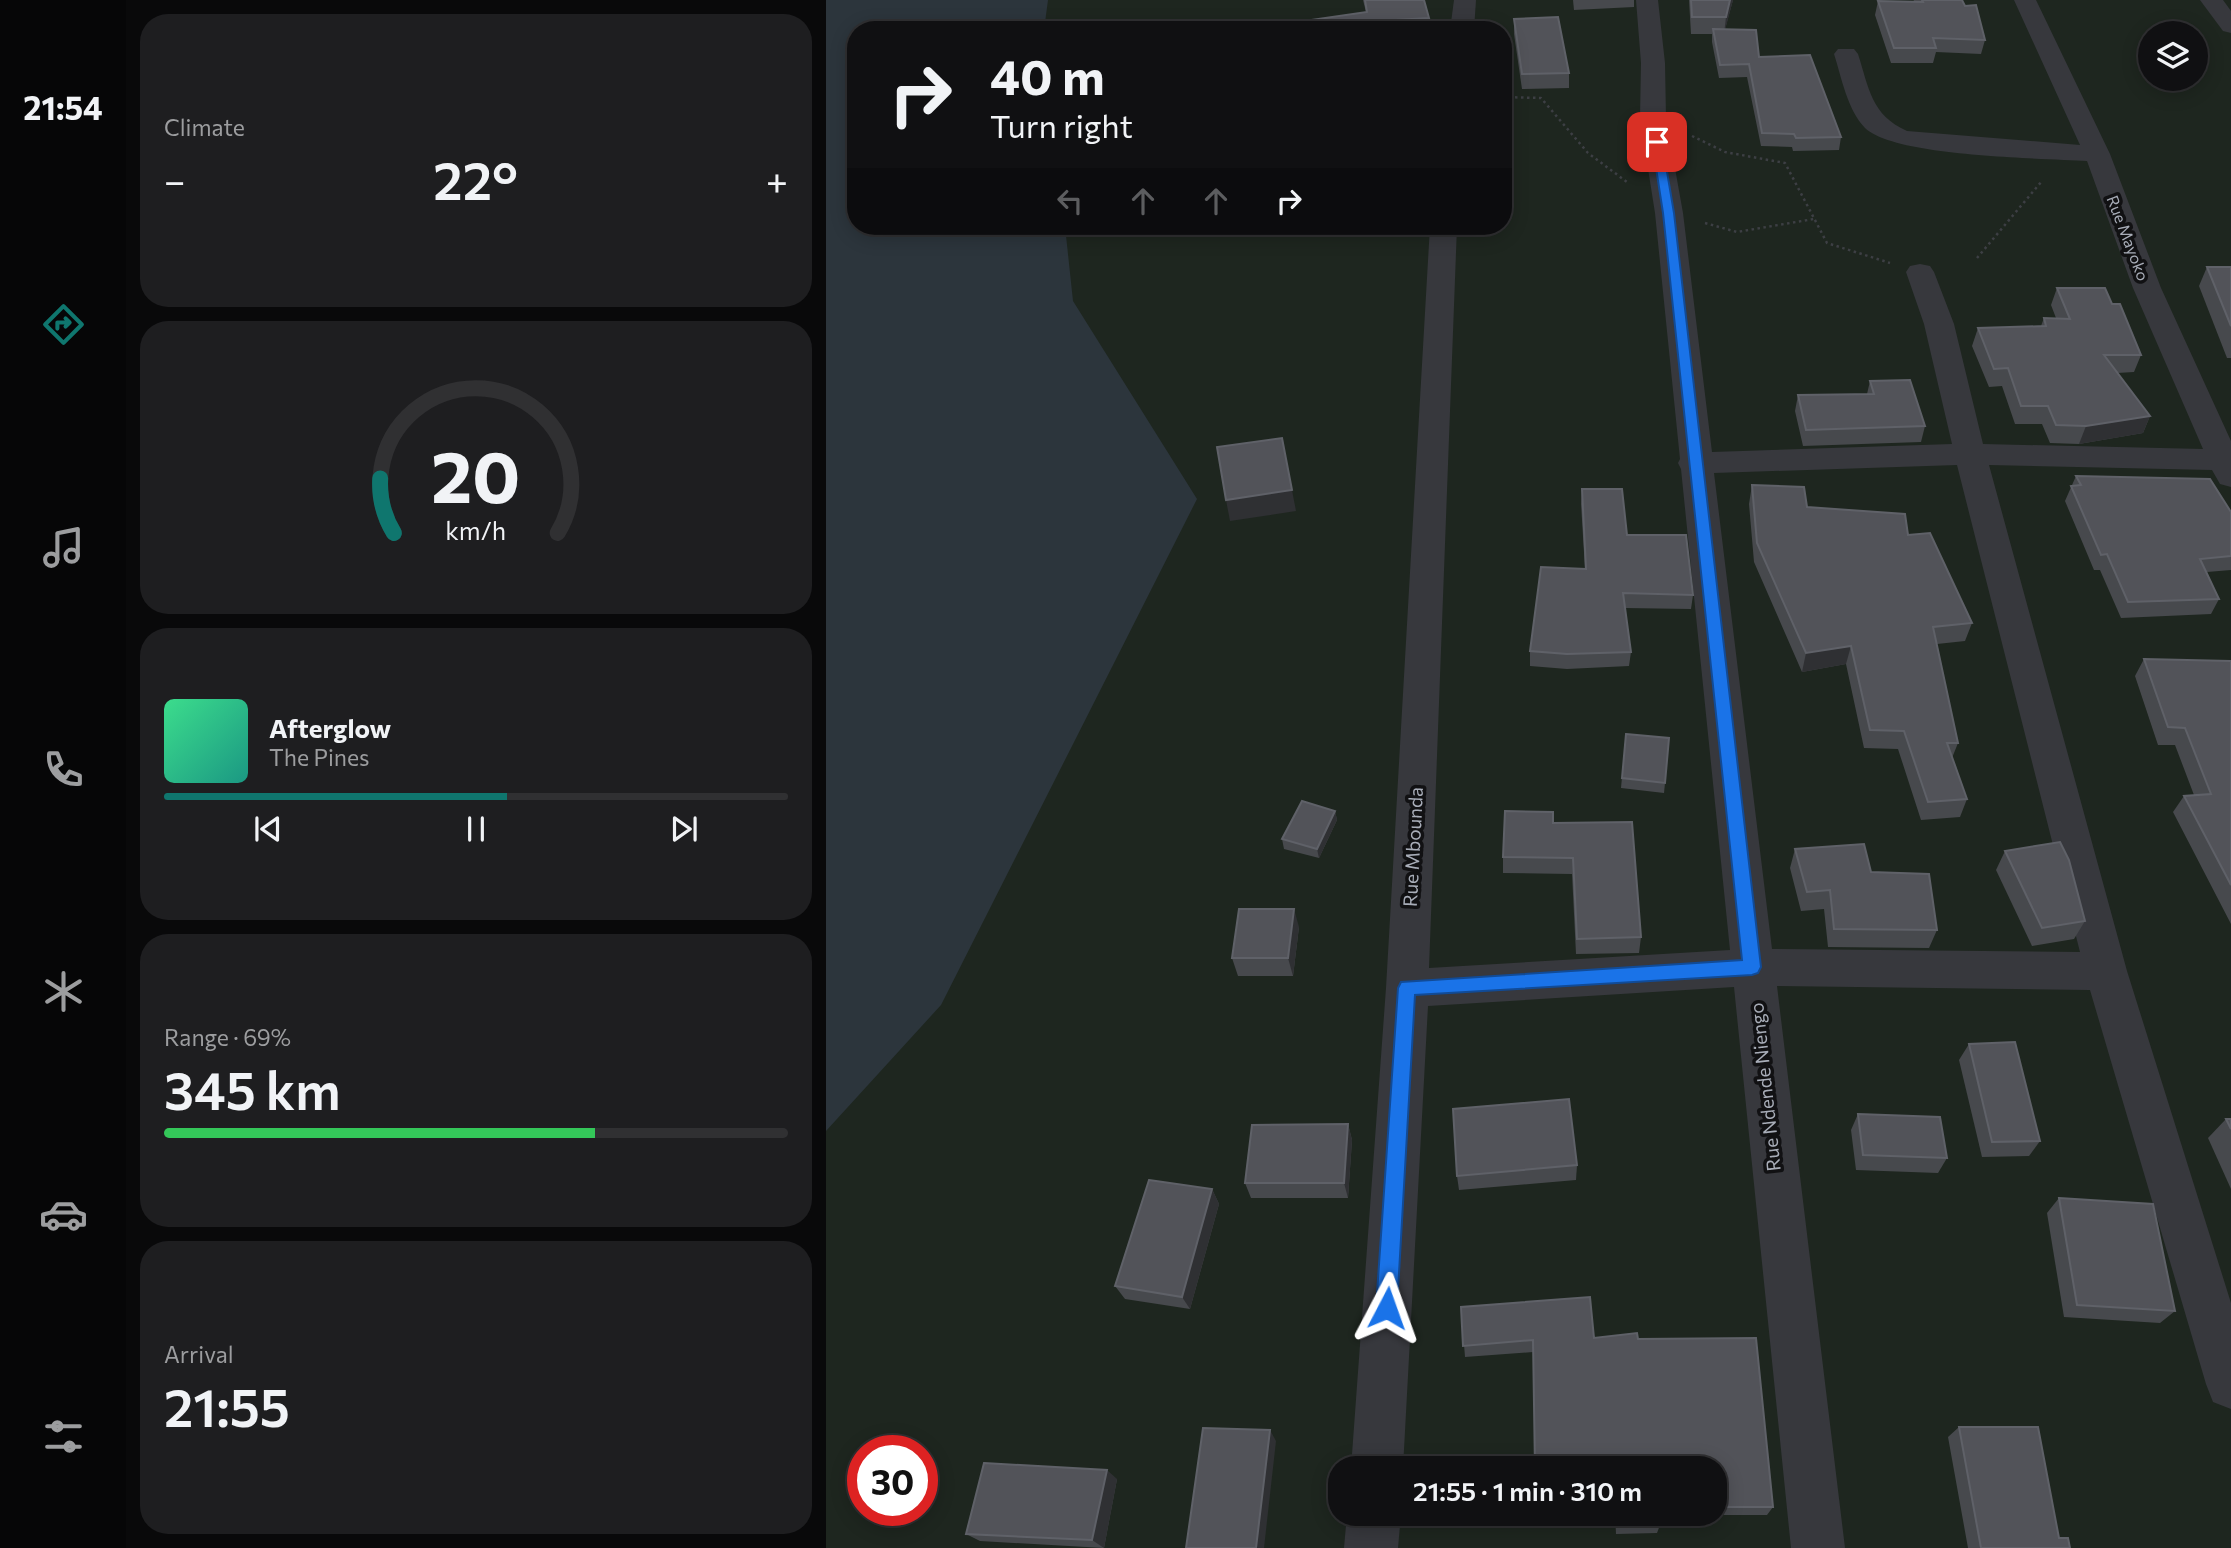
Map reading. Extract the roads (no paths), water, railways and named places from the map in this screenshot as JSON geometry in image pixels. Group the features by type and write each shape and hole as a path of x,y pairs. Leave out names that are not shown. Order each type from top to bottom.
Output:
{"street":[{"path":"1463,21 1465,0"},
{"name":"Rue Ndende Niengo","path":"1647,0 1653,63 1653,118 1669,213 1818,1548"},
{"name":"Rue Mayoko","path":"2025,0 2096,154 2147,288 2229,465"},
{"path":"2211,0 2231,26"},
{"path":"1846,54 1864,107 1876,127 1892,136 2096,154"},
{"name":"Rue Mbounda","path":"1378,1456 1407,988 1443,235"},
{"path":"1920,272 1939,324 1970,454 2106,971 2231,1384"},
{"path":"1695,463 1970,454 2229,465"},
{"path":"1407,988 1752,967 2106,971"},
{"path":"1371,1548 1373,1526"}]}
